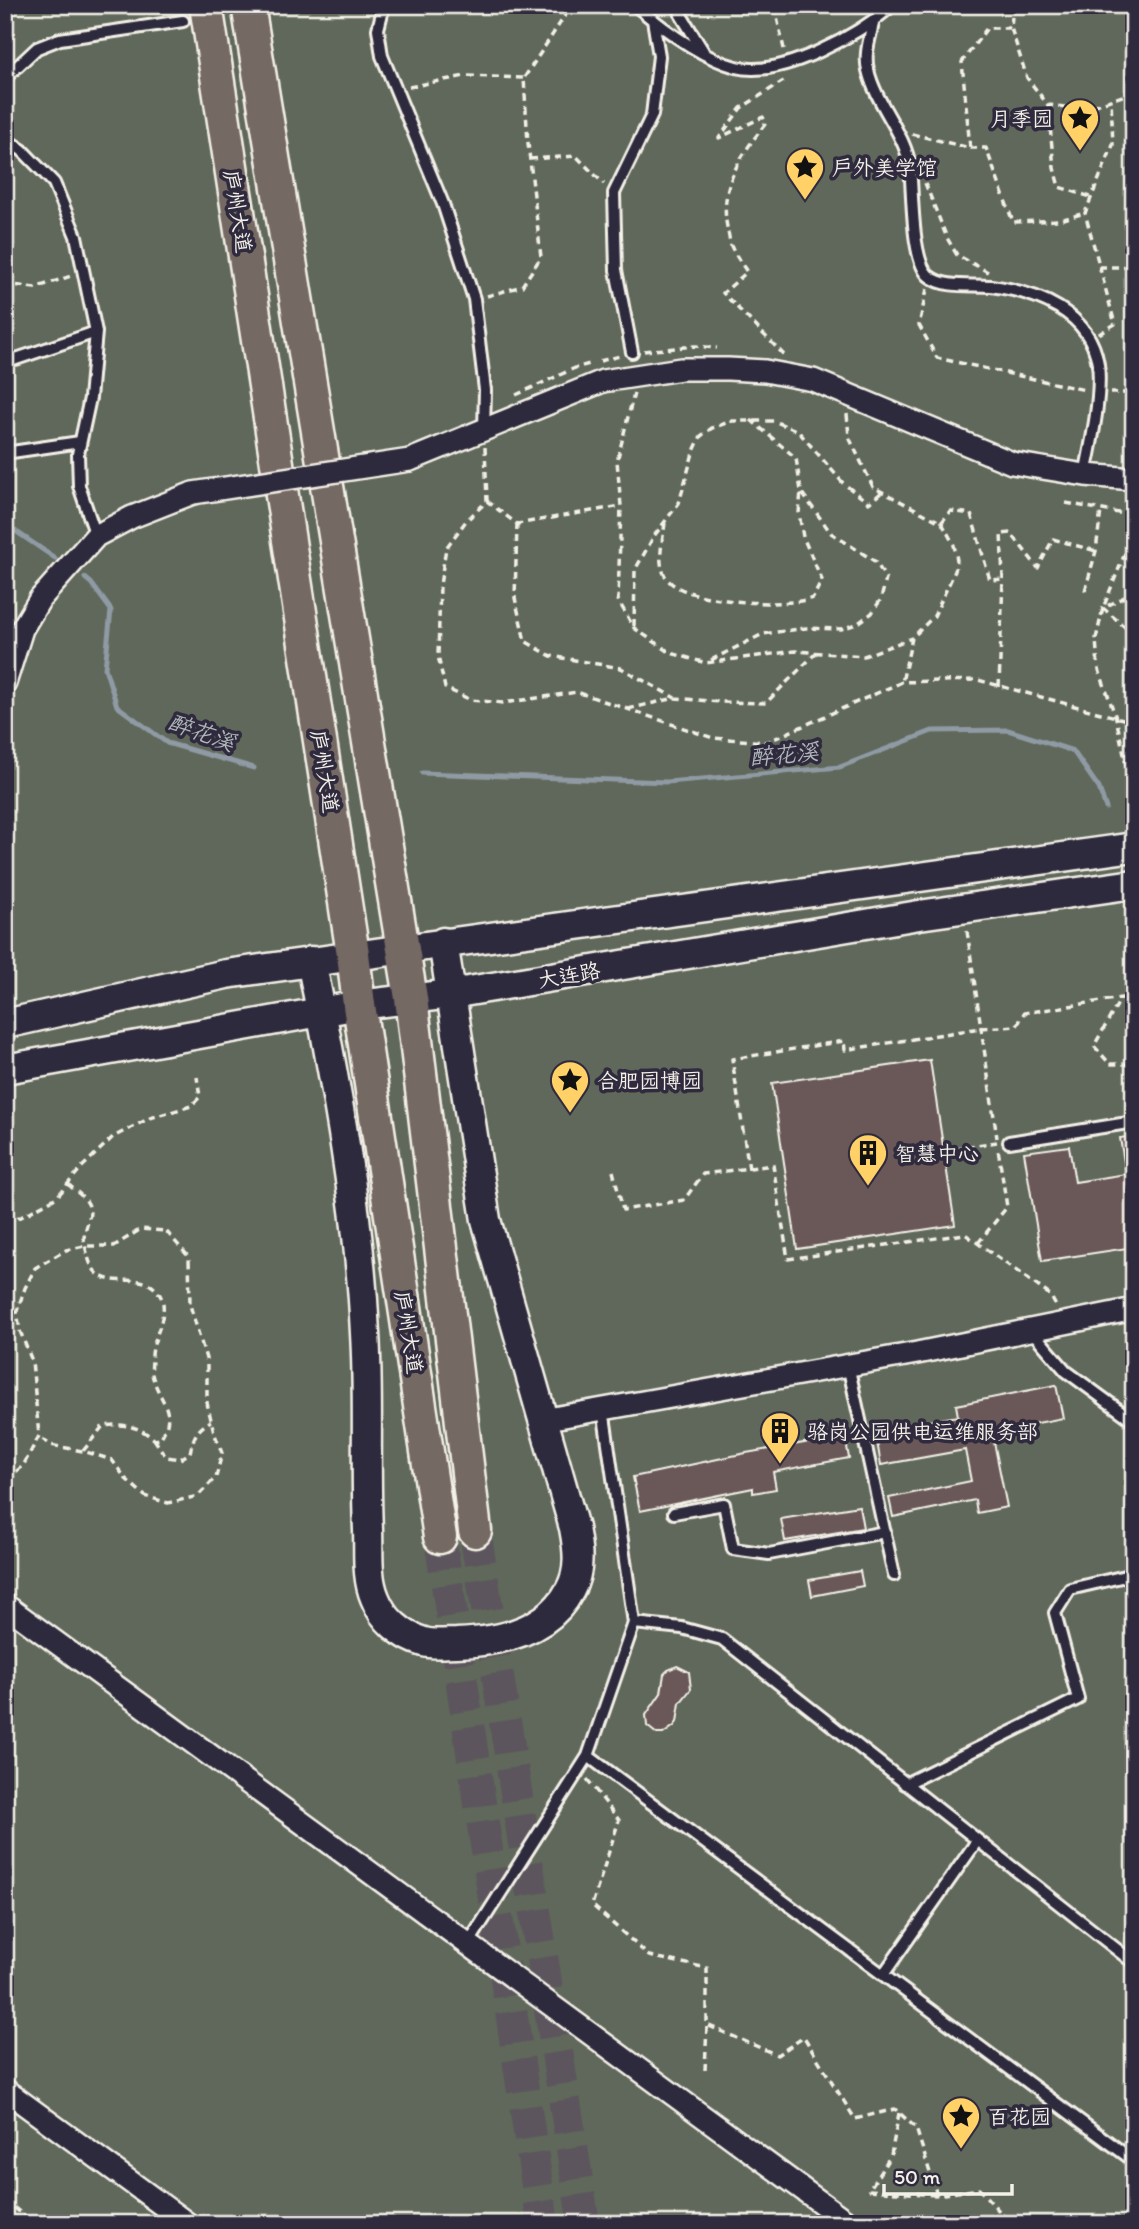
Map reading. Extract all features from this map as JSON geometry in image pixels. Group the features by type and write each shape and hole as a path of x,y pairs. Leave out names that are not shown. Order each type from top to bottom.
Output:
{"main road":[{"name":"庐州大道","path":"257,8 411,998 475,1531"},
{"name":"庐州大道","path":"195,13 353,954 440,1537"},
{"path":"5,1024 226,974 353,954 1134,847"},
{"name":"大连路","path":"5,1069 359,1005 451,994 964,908 1134,884"},
{"path":"311,961 358,1236 365,1335 370,1581 382,1614 410,1637 426,1643 472,1643 528,1631 559,1606 571,1589 578,1567 578,1547 485,1220 443,942"}],"street":[{"path":"5,683 22,629 40,598 96,536 132,517 193,494 410,460 603,381 638,374 681,369 765,371 813,380 1012,463 1085,475 1134,479"},
{"path":"542,1420 848,1366 1134,1309"},
{"path":"5,1605 850,2224"},
{"path":"5,2090 188,2224"}],"lane":[{"path":"384,5 378,29 382,56 443,204 474,299 485,390 484,431"},
{"path":"635,5 704,53 736,67 751,69 788,64 817,53 873,23 893,5"},
{"path":"680,5 681,15 704,53"},
{"path":"5,78 37,48 60,39 195,13"},
{"path":"632,352 616,270 614,193 652,115 659,56 653,20"},
{"path":"873,23 866,54 867,69 882,105 906,150 918,253 923,270 929,276 951,284 1006,289 1040,298 1067,311 1081,324 1091,339 1098,367 1097,393 1085,475"},
{"path":"5,139 22,150 54,183 76,236 96,332 90,398 78,454 79,486 96,536"},
{"path":"5,357 16,359 96,332"},
{"path":"5,453 80,442"},
{"path":"1009,1142 1134,1122"},
{"path":"1031,1330 1066,1371 1134,1421"},
{"path":"848,1366 894,1575"},
{"path":"468,1944 588,1756 634,1623 603,1409"},
{"path":"674,1513 724,1504 733,1549 769,1554 885,1532"},
{"path":"905,1784 1078,1699 1055,1613 1070,1589 1134,1574"},
{"path":"634,1623 682,1628 722,1639 1134,1963"},
{"path":"588,1756 1134,2161"},
{"path":"883,1975 977,1840"}],"path":[{"path":"474,299 522,286 541,257 524,78 572,5"},
{"path":"785,357 723,293 747,272 732,247 726,220 726,199 732,171 766,123 763,117 719,138 741,108 785,80 788,64 776,13 797,5"},
{"path":"1013,5 1012,28 1027,78 1048,105 1054,168 1059,187 1091,197"},
{"path":"970,148 962,62 987,28 1012,28"},
{"path":"395,90 465,76 524,78"},
{"path":"1048,105 1084,108 1134,92"},
{"path":"1091,339 1115,324 1084,212 1113,145 1111,99"},
{"path":"896,130 970,148 985,148 1013,222 1060,220 1084,212"},
{"path":"530,159 576,156 614,193"},
{"path":"909,165 927,184 947,238 957,255 995,276 1006,289"},
{"path":"1100,267 1134,267"},
{"path":"5,284 35,288 82,272"},
{"path":"929,276 919,325 937,358 1097,393 1130,393 1134,389"},
{"path":"638,374 617,461 621,506 618,600 634,628 671,653 706,663 795,651 864,656 912,638 934,616 955,571 957,560 954,545 942,523 873,487 849,437 845,395"},
{"path":"665,521 660,560 667,579 680,589 708,597 738,601 802,602 813,598 822,580 803,537 796,458 750,420"},
{"path":"634,628 635,570 654,536 679,503 693,453 701,436 712,428 732,421 774,421 798,431 843,483 869,503 882,492"},
{"path":"484,431 488,501 517,524 621,506"},
{"path":"706,663 763,634 806,628 841,629 857,624 872,612 881,599 886,579 876,562 831,533 801,491"},
{"path":"488,501 466,522 446,548 440,585 438,656 445,688 471,700 503,703 577,692 713,738 767,742 902,682 978,680 1134,722"},
{"path":"1066,503 1134,516"},
{"path":"1084,591 1096,551 1101,510"},
{"path":"942,523 951,512 971,514 990,580 1003,579"},
{"path":"517,524 515,598 525,641 551,656 621,667 674,698"},
{"path":"1134,531 1103,608 1096,639 1097,667 1116,719 1134,800"},
{"path":"999,687 1002,534 1011,533 1038,568 1053,539 1096,551"},
{"path":"1103,608 1134,592"},
{"path":"1103,608 1126,628"},
{"path":"902,682 912,638"},
{"path":"626,709 674,698 766,703 816,653"},
{"path":"964,908 1007,1207 978,1244"},
{"path":"749,1169 732,1059 844,1041 845,1050 981,1028 1017,1026 1024,1013 1121,998 1094,1046 1110,1064 1134,1064"},
{"path":"5,1219 22,1217 57,1197 113,1137 150,1118 191,1106 200,1097 197,1077"},
{"path":"943,1150 997,1142"},
{"path":"613,1171 623,1210 684,1200 704,1174 773,1166 788,1259 965,1234 1050,1295 1066,1323"},
{"path":"68,1184 89,1203 90,1214 85,1239 90,1264 101,1277 120,1282 133,1279 146,1282 160,1294 162,1313 152,1352 152,1374 166,1404 169,1419 167,1429 160,1439 154,1439 124,1423 103,1426 83,1451"},
{"path":"5,1476 13,1474 23,1466 39,1436 32,1361 20,1331 17,1311 36,1268 66,1250 114,1246 141,1229 166,1231 189,1257 190,1304 208,1362 207,1403 222,1453 216,1477 198,1496 168,1503 145,1496 126,1479 112,1460 50,1444 39,1436"},
{"path":"154,1439 166,1457 180,1459 190,1453 192,1440 200,1427 211,1421"},
{"path":"580,1769 619,1820 592,1905 649,1956 707,1968 705,2070"},
{"path":"707,2025 777,2054 804,2037 855,2119 895,2109 916,2128 937,2195"},
{"path":"899,2113 891,2155 869,2190 937,2195 979,2189 1011,2224"},
{"path":"5,2200 31,2223"}],"green space":[{"name":"合肥园博园","path":"5,5 1134,5 1134,2224 5,2224"}],"building":[{"name":"智慧中心","path":"930,1060 955,1225 797,1249 772,1083"},
{"path":"1134,1136 1134,1247 1042,1261 1024,1152 1069,1146 1075,1182 1126,1174 1120,1138"},
{"path":"1056,1385 1063,1418 992,1432 1007,1507 977,1513 975,1500 893,1517 889,1498 971,1481 965,1450 881,1465 875,1430 958,1416 956,1405"},
{"path":"845,1436 849,1458 773,1472 776,1489 753,1493 753,1488 640,1511 633,1477 746,1453"},
{"path":"859,1506 863,1528 785,1541 781,1519"},
{"path":"860,1571 863,1586 812,1596 809,1580"},
{"path":"677,1666 689,1672 691,1689 680,1703 674,1726 663,1734 657,1734 647,1726 646,1715 661,1693 664,1674"}],"waterway":[{"path":"5,524 55,558"},
{"name":"醉花溪","path":"85,578 111,610 105,668 117,706 167,743 254,768"},
{"name":"醉花溪","path":"422,773 667,782 840,767 932,731 1008,730 1073,751 1099,788 1106,808"}],"tunnel":[{"path":"475,1531 584,2224"},
{"path":"440,1537 543,2224"}],"place":[{"name":"月季园","path":"1080,152"},
{"name":"户外美学馆","path":"805,201"},
{"name":"合肥园博园","path":"570,1114"},
{"name":"智慧中心","path":"868,1187"},
{"name":"骆岗公园供电运维服务部","path":"780,1465"},
{"name":"百花园","path":"961,2150"}]}
